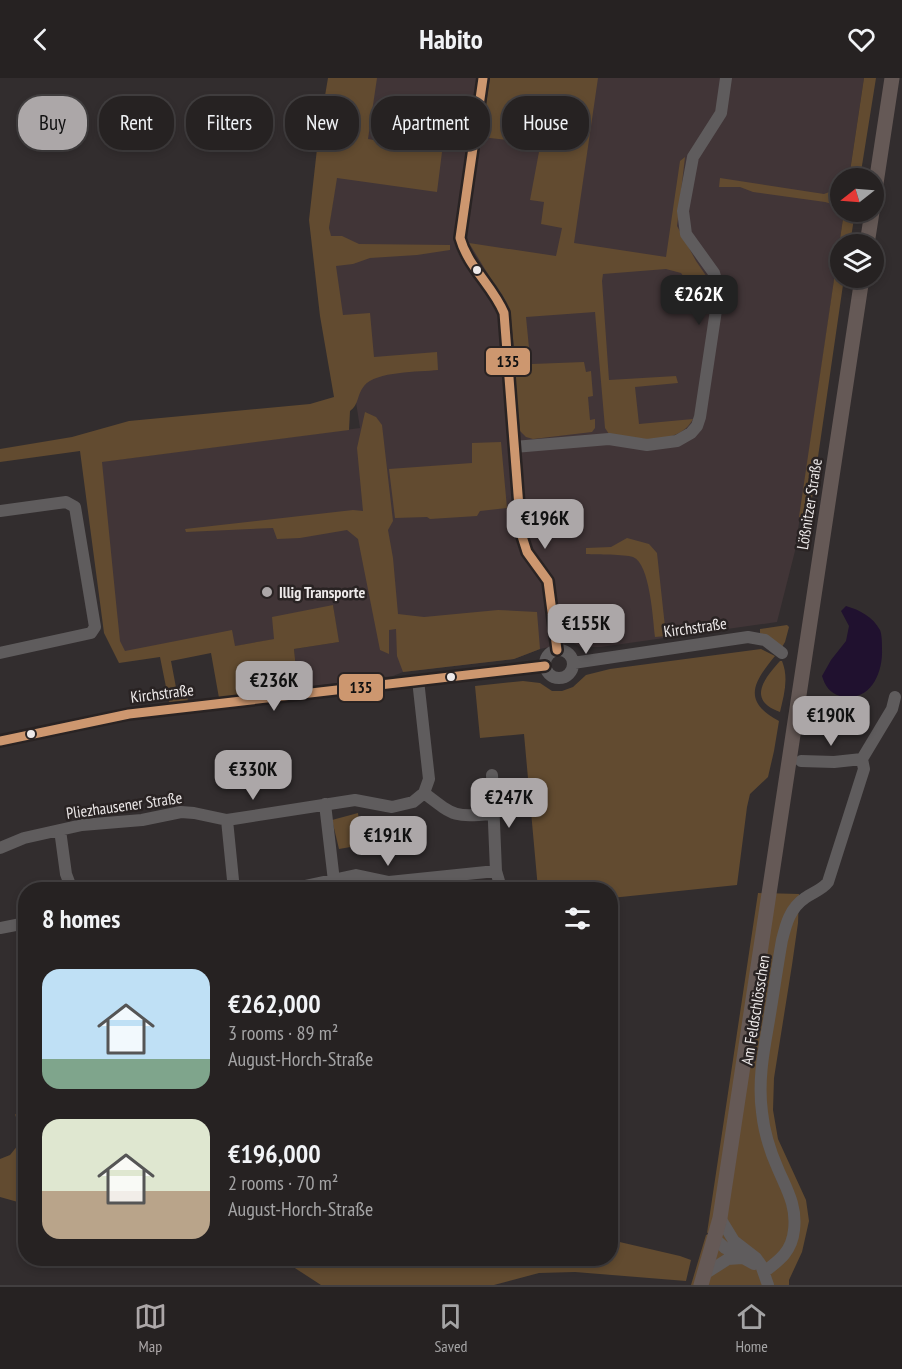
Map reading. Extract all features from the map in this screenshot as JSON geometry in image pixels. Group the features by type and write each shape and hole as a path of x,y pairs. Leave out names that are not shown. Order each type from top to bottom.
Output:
{"main road":[{"path":"878,168 892,78"},
{"name":"Lößnitzer Straße","path":"704,1279 720,1218 860,288"}],"street":[{"path":"483,78 460,238 464,250 504,313 523,543 548,581 557,650"},
{"path":"514,447 609,439 646,445 681,439 691,433 696,426 702,407 719,290 714,273 686,234 683,211 693,157 721,113 726,78"},
{"path":"0,511 66,502 75,507 95,627 91,633 0,653"},
{"name":"Kirchstraße","path":"0,741 129,714 418,680 546,666 550,674 561,678 569,674 573,663 748,637 765,640 782,653"},
{"path":"546,666 549,654 557,650 566,652 573,663"},
{"path":"418,680 429,779 424,792 447,811 462,816 493,814"},
{"path":"801,761 834,762 862,759 892,709 895,697"},
{"name":"Am Feldschlösschen","path":"764,1272 776,1263 792,1245 795,1228 792,1198 767,1140 760,1095 764,1049 782,940 788,920 796,905 828,882 864,769 862,759"},
{"path":"492,775 496,871 499,882"},
{"name":"Pliezhausener Straße","path":"0,848 24,838 82,825 142,820 182,812 228,820 355,800 392,807 413,802 424,792"},
{"path":"325,804 334,881"},
{"path":"228,820 233,882"},
{"name":"Pliezhausener Straße","path":"60,830 69,882"},
{"path":"329,882 356,875 389,882 496,871"},
{"path":"0,928 18,925"},
{"path":"720,1218 734,1241 756,1258 768,1285"},
{"path":"715,1239 724,1238 734,1241"},
{"path":"715,1239 725,1248 747,1259 764,1272"},
{"path":"704,1279 728,1259 747,1259"}],"shaded area":[{"path":"328,78 377,78 374,96 371,96 368,139 371,140 371,150 442,152 437,192 337,178 329,228 331,236 342,236 359,244 450,245 450,250 370,258 353,264 336,266 343,315 370,313 374,357 437,352 438,370 398,373 370,381 362,389 355,406 350,411 349,430 102,462 120,641 125,651 232,630 235,646 274,639 272,617 333,605 339,642 294,649 298,688 219,698 211,653 171,661 178,698 187,697 188,701 169,702 160,657 119,663 104,633 80,451 0,462 0,449 72,437 129,421 310,404 334,397 320,316 309,220 317,150 359,150 359,96 325,96"},
{"path":"350,78 864,78 850,168 830,168 830,222 843,222 841,234 830,234 830,288 833,288 795,551 777,622 601,647 580,647 572,642 540,649 514,659 403,672 393,676 298,688 294,649 338,642 333,605 275,639 169,658 168,650 119,659 99,462 360,428 329,228 340,150 359,150 359,96 347,96"},
{"path":"490,78 598,78 589,140 589,96 502,96 502,139 490,138 490,96 487,96"},
{"path":"864,78 876,78 862,168 850,168"},
{"path":"539,150 588,150 574,243 666,257 680,161 685,157 677,226 711,283 690,285 681,273 666,269 603,274 602,281 609,380 676,376 678,383 635,387 639,424 693,419 677,434 656,439 643,439 609,434 605,428 595,312 526,317 529,348 514,348 510,310 469,243 556,256 562,228 541,224 544,202 530,200"},
{"path":"720,178 824,194 830,192 830,203 753,192 740,187 719,187"},
{"path":"843,222 853,222 852,234 841,234"},
{"path":"833,288 843,288 809,519 799,517"},
{"path":"531,360 532,364 584,362 586,372 591,371 593,396 588,397 590,420 595,419 595,428 592,432 533,439 526,437 520,431 513,369 516,363"},
{"path":"365,412 376,417 382,425 393,521 388,530 398,614 424,617 498,610 537,612 540,649 514,659 403,672 397,656 396,629 389,630 389,654 380,650 358,539 347,530 300,538 277,539 273,528 186,532 185,529 353,510 363,511 357,448"},
{"path":"501,442 507,508 480,511 477,516 430,519 427,517 395,518 389,469 472,463 472,443"},
{"path":"627,538 649,544 657,553 666,636 655,637 650,593 639,561 629,556 586,554 586,548 611,547"},
{"path":"846,606 874,621 880,630 882,642 880,668 873,684 867,691 850,697 833,693 826,686 822,676 846,641 849,626 841,611"},
{"path":"787,625 789,627 782,647 760,633 760,629"},
{"path":"761,649 775,656 761,675 755,691 760,706 767,714 779,721 768,777 750,794 737,885 618,897 618,882 537,882 524,734 480,738 475,686 523,681 540,683 552,691 562,691 573,687 586,675 610,669"},
{"path":"780,661 784,667 785,680 780,712 770,707 761,695 764,681"},
{"path":"358,813 362,845 339,849 332,820"},
{"path":"758,893 799,894 798,923 774,1078 773,1110 778,1139 806,1200 809,1221 802,1252 789,1280 789,1285 691,1285 706,1235 722,1229 707,1233"},
{"path":"18,1145 18,1202 0,1197 0,1159 10,1155"},
{"path":"618,1242 691,1260 686,1281 575,1272 539,1273 494,1285 321,1285 292,1266 618,1266"}],"transit line":[{"name":"135","path":"483,78 460,238 469,258 504,313 521,533 527,552 548,581 557,650"},
{"name":"135","path":"0,741 129,714 545,666"}],"place":[{"name":"Illig Transporte","path":"267,592"}]}
